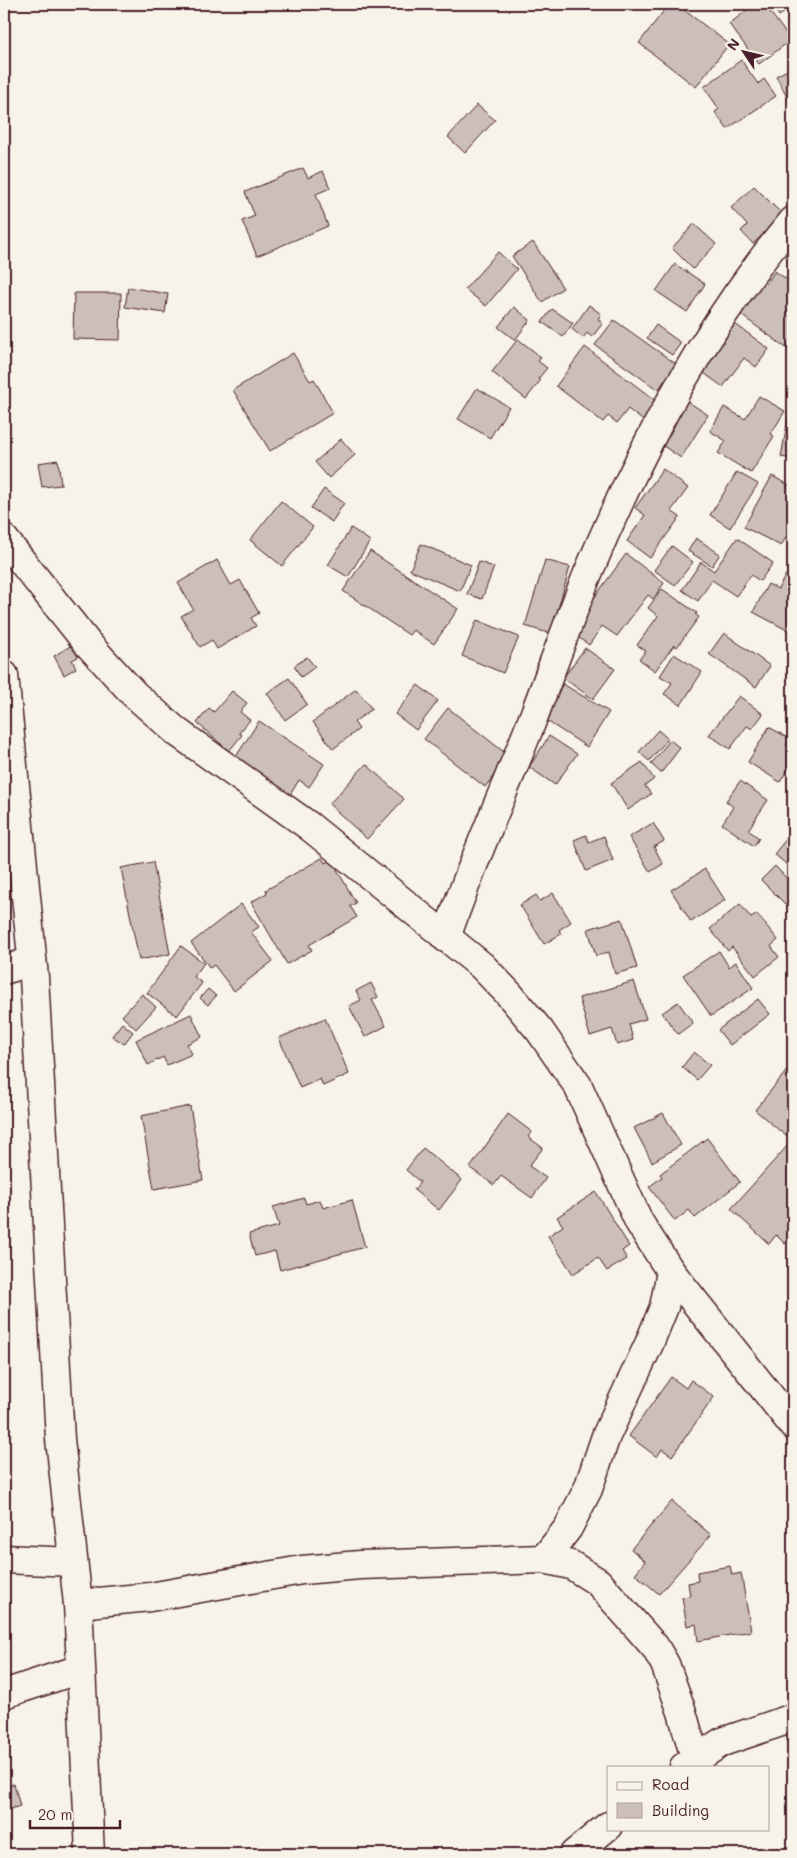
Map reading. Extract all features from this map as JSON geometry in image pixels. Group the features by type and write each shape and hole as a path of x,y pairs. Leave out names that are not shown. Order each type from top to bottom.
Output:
{"street":[{"path":"446,938 463,887 535,712 587,577 623,495 659,425 717,325 756,268 793,221"},
{"path":"4,539 88,644 148,706 177,732 309,826 482,966 508,994 540,1031 578,1086 639,1222 671,1272 793,1425"},
{"path":"4,674 32,961 60,1439 78,1604 90,1854"},
{"path":"4,970 32,961"},
{"path":"544,1559 568,1528 588,1490 606,1436 664,1307 671,1272"},
{"path":"4,1559 74,1562"},
{"path":"78,1604 158,1596 302,1570 360,1565 544,1559 571,1565 598,1582 655,1647 664,1664 682,1712 689,1762 722,1742 793,1718"},
{"path":"4,1694 80,1669"},
{"path":"574,1854 607,1827"}],"building":[{"path":"669,4 676,4 729,44 696,87 639,43"},
{"path":"755,4 764,4 791,40 759,64 729,24"},
{"path":"772,4 793,4 793,7 779,16"},
{"path":"741,60 758,84 764,79 776,96 727,129 715,112 719,109 704,87"},
{"path":"793,67 793,107 792,107 776,76"},
{"path":"477,105 495,120 465,153 448,137"},
{"path":"303,168 308,178 323,171 330,188 316,194 328,226 257,256 242,221 255,216 245,192"},
{"path":"754,186 783,215 753,244 741,231 747,225 731,208"},
{"path":"694,224 716,244 693,269 672,248"},
{"path":"533,242 563,288 542,302 512,256"},
{"path":"498,252 517,269 486,306 465,289"},
{"path":"675,264 705,284 687,312 656,291"},
{"path":"775,271 793,284 793,353 737,312 761,279 766,284"},
{"path":"128,287 168,294 165,313 125,307"},
{"path":"74,293 121,293 120,340 73,339"},
{"path":"589,305 601,314 598,319 603,323 592,337 587,333 583,338 572,329"},
{"path":"514,307 530,320 515,340 498,327"},
{"path":"552,309 573,323 563,337 542,322"},
{"path":"727,318 769,349 756,367 744,358 723,387 697,368"},
{"path":"614,320 676,364 658,390 595,345"},
{"path":"656,325 681,343 672,355 647,338"},
{"path":"518,339 541,357 538,361 547,368 526,399 492,372"},
{"path":"585,347 660,404 646,423 628,409 617,423 608,416 603,422 556,386"},
{"path":"293,353 310,381 314,379 333,413 270,451 233,390"},
{"path":"477,388 509,407 490,438 458,419"},
{"path":"759,396 785,411 771,434 774,436 751,473 718,453 726,441 710,431 724,407 745,419"},
{"path":"687,401 708,415 681,458 659,443"},
{"path":"791,403 793,404 793,459 781,457"},
{"path":"341,439 355,455 329,478 315,462"},
{"path":"58,460 61,485 42,487 38,463"},
{"path":"663,469 688,488 671,511 680,517 650,558 627,541 645,515 635,508"},
{"path":"737,472 758,484 730,528 710,515"},
{"path":"772,476 793,487 790,496 793,498 793,525 781,546 744,527"},
{"path":"324,489 344,503 332,522 311,508"},
{"path":"281,501 313,527 282,566 250,540"},
{"path":"351,528 370,541 348,577 328,565"},
{"path":"696,538 720,554 712,566 688,551"},
{"path":"737,538 773,563 760,581 751,575 736,596 712,580 698,601 682,590 701,562 714,571"},
{"path":"421,544 471,565 460,591 410,570"},
{"path":"672,546 693,562 675,585 654,570"},
{"path":"370,551 458,609 434,644 413,630 409,635 343,591"},
{"path":"626,554 664,583 653,599 648,595 617,636 602,626 589,645 570,631"},
{"path":"217,560 231,585 240,580 259,613 251,618 256,626 217,649 212,640 200,647 181,616 193,609 178,583"},
{"path":"545,560 570,567 551,634 525,626"},
{"path":"479,562 494,567 482,599 467,594"},
{"path":"788,571 793,573 793,617 787,630 753,612 768,584 778,589"},
{"path":"662,589 697,613 695,614 699,617 677,647 674,645 655,671 639,659 646,651 637,645 658,616 648,608"},
{"path":"477,620 519,637 503,673 462,656"},
{"path":"724,633 770,666 756,687 709,654"},
{"path":"72,645 78,657 72,660 76,668 64,675 54,656"},
{"path":"585,648 615,669 593,699 563,678"},
{"path":"674,654 702,672 681,705 664,694 672,683 660,676"},
{"path":"307,657 315,667 301,677 294,666"},
{"path":"289,678 307,704 285,720 267,693"},
{"path":"563,684 609,712 587,747 542,718"},
{"path":"418,685 438,701 416,730 395,714"},
{"path":"356,689 372,709 354,722 359,729 333,749 313,722"},
{"path":"232,691 247,703 240,712 250,720 239,733 242,735 229,751 197,723 209,708 214,712"},
{"path":"739,696 763,714 752,729 747,726 730,749 709,735"},
{"path":"448,708 509,756 485,787 424,739"},
{"path":"259,721 324,764 309,787 299,780 290,795 235,758"},
{"path":"769,727 790,739 786,745 793,749 793,761 780,782 748,762"},
{"path":"658,730 668,739 649,761 639,752"},
{"path":"549,736 577,754 555,785 529,767"},
{"path":"670,740 680,748 661,773 651,764"},
{"path":"642,762 654,779 645,786 651,794 628,810 611,783"},
{"path":"366,764 404,799 367,839 329,804"},
{"path":"740,781 768,800 748,830 759,838 754,846 722,824 733,807 726,801"},
{"path":"653,823 664,841 654,847 663,864 650,872 629,837"},
{"path":"793,831 793,865 791,868 774,854"},
{"path":"586,835 589,842 604,836 613,860 586,871 574,840"},
{"path":"322,858 325,863 331,859 356,903 350,906 357,917 309,945 312,950 287,964 251,902 267,893 266,890"},
{"path":"153,862 170,954 139,960 121,868"},
{"path":"775,866 793,885 793,902 788,907 761,880"},
{"path":"705,869 725,900 691,922 671,890"},
{"path":"553,893 571,922 559,930 561,934 544,944 520,905 536,895 540,901"},
{"path":"241,904 259,927 251,932 273,961 234,991 214,965 210,968 191,943"},
{"path":"740,904 751,918 757,914 778,940 771,946 779,957 755,976 732,947 728,951 710,929"},
{"path":"622,919 637,968 615,974 609,952 596,956 588,929"},
{"path":"181,946 204,963 194,977 202,983 177,1016 147,993"},
{"path":"719,951 729,967 736,962 753,988 711,1016 683,975"},
{"path":"634,981 646,1019 629,1024 633,1040 617,1045 612,1029 590,1036 579,998"},
{"path":"371,983 378,997 372,1000 386,1026 365,1037 349,1006 361,1000 356,991"},
{"path":"208,989 216,996 208,1005 200,998"},
{"path":"142,994 156,1007 136,1029 122,1016"},
{"path":"758,999 770,1014 730,1045 718,1030"},
{"path":"678,1002 693,1023 678,1034 662,1013"},
{"path":"191,1014 202,1037 187,1044 192,1054 167,1065 163,1057 148,1065 136,1040"},
{"path":"325,1018 349,1074 323,1086 320,1079 300,1088 279,1038"},
{"path":"122,1023 133,1032 124,1044 112,1036"},
{"path":"694,1052 710,1065 697,1080 682,1067"},
{"path":"789,1068 793,1071 793,1127 786,1136 755,1110"},
{"path":"190,1106 203,1180 154,1189 141,1116"},
{"path":"663,1113 681,1145 652,1162 634,1128"},
{"path":"508,1114 532,1132 528,1137 543,1148 529,1166 546,1178 532,1198 501,1176 494,1185 470,1168"},
{"path":"707,1138 740,1182 695,1218 689,1210 675,1221 649,1187 662,1177 660,1174"},
{"path":"789,1144 793,1147 793,1235 785,1244 776,1235 769,1244 731,1209"},
{"path":"423,1148 462,1180 439,1210 414,1190 420,1182 406,1170"},
{"path":"596,1192 629,1246 622,1251 627,1259 607,1271 598,1258 573,1274 548,1236 563,1226 557,1217"},
{"path":"304,1198 306,1204 320,1200 323,1208 352,1200 365,1247 280,1270 275,1251 255,1256 249,1234 279,1226 273,1207"},
{"path":"671,1377 686,1388 691,1380 714,1397 672,1456 662,1449 657,1457 629,1436"},
{"path":"672,1501 711,1535 659,1594 635,1574 645,1561 631,1549"},
{"path":"730,1566 732,1575 741,1573 751,1631 698,1641 696,1624 687,1626 682,1597 690,1596 688,1583 698,1581 697,1572"},
{"path":"14,1784 20,1806 4,1811 4,1787"}]}
